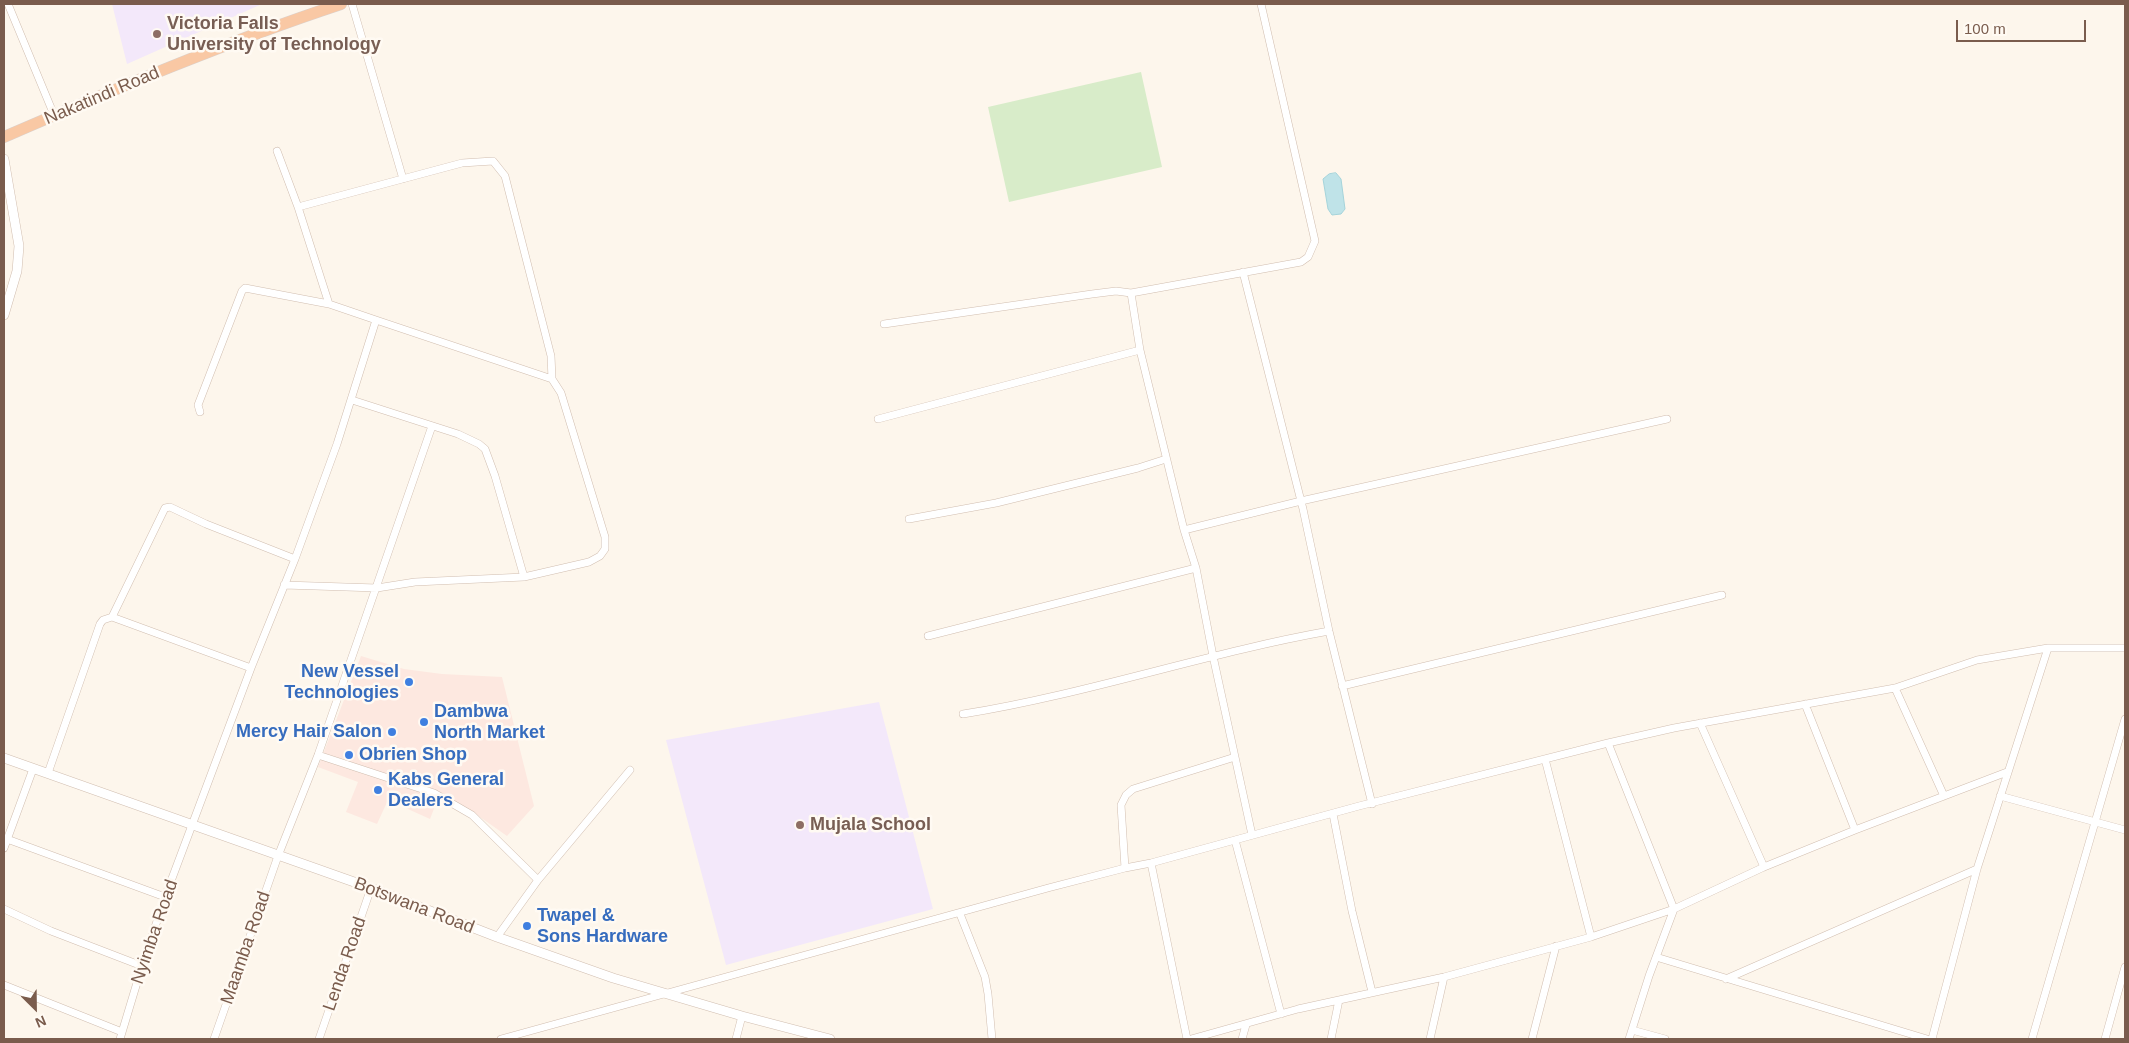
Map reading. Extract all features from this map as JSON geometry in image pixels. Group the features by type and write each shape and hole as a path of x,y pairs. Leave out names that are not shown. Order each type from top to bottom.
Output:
{"highway":[{"name":"Nakatindi Road","path":"4,137 269,28 341,4"}],"street":[{"path":"8,4 54,115"},
{"path":"352,4 402,178"},
{"path":"884,324 1100,293 1116,291 1131,293 1301,262 1308,257 1315,241 1261,4"},
{"path":"277,151 298,207 329,304"},
{"path":"4,159 19,246 16,272 4,315"},
{"path":"284,585 377,588 415,582 524,577 589,562 600,556 605,550 605,537 600,519 561,393 552,379 551,356 505,176 493,161 462,163 298,207"},
{"path":"1243,272 1301,501 1329,631 1372,804"},
{"path":"200,412 198,404 242,290 245,288 329,304 552,379"},
{"path":"1131,293 1140,350 1184,530 1196,568 1252,835"},
{"name":"Nyimba Road","path":"121,1036 142,966 166,897 251,668 295,559 352,400 376,320"},
{"path":"878,419 1140,350"},
{"path":"352,400 458,434 485,449 495,476 524,577"},
{"path":"1184,530 1301,501 1667,419"},
{"name":"Maamba Road","path":"214,1039 278,856 318,755 432,426"},
{"path":"909,519 996,503 1138,468 1166,459"},
{"path":"112,617 167,507 295,559"},
{"path":"928,636 1196,568"},
{"path":"1342,686 1722,596"},
{"path":"48,773 103,620 112,617 251,668"},
{"path":"963,714 1015,706 1213,656 1329,631"},
{"path":"1932,1039 1977,869 2048,648"},
{"path":"501,1039 662,993 1125,868 1151,863 1608,742 1700,723 1895,688 1978,660 2048,648 2125,648"},
{"path":"1895,688 1944,796"},
{"path":"1805,704 1855,830"},
{"path":"2032,1039 2125,719"},
{"path":"1700,723 1764,867"},
{"path":"1608,742 1674,910 1629,1039"},
{"path":"318,755 422,788 472,815 538,880"},
{"path":"1125,868 1121,805 1126,795 1133,789 1235,757"},
{"name":"Botswana Road","path":"4,758 371,888 497,937 662,993 830,1039"},
{"path":"1545,758 1591,936"},
{"path":"4,848 33,769"},
{"path":"497,937 538,880 630,770"},
{"path":"1151,863 1189,1039 1339,1000 1444,977 1591,936 1674,910 1764,867 2007,772"},
{"path":"2000,796 2125,830"},
{"path":"1333,814 1352,911 1372,992"},
{"path":"7,839 166,897"},
{"path":"1234,840 1282,1014"},
{"path":"1726,979 1977,869"},
{"name":"Lenda Road","path":"319,1039 371,888"},
{"path":"4,909 51,931 142,966"},
{"path":"960,914 984,977 988,994 992,1039"},
{"path":"1532,1039 1556,946"},
{"path":"1656,958 1926,1039"},
{"path":"2104,1039 2125,967"},
{"path":"1430,1039 1444,977"},
{"path":"4,985 121,1036"},
{"path":"1331,1039 1339,1000"},
{"path":"736,1039 742,1016"},
{"path":"1242,1039 1246,1025"},
{"path":"1632,1030 1665,1039"}],"shaded area":[{"name":"Victoria Falls University of Technology","path":"112,4 262,4 127,64"},
{"name":"Dambwa North Market","path":"361,656 404,669 442,674 502,677 534,806 507,836 470,810 440,793 430,819 388,800 377,824 346,812 358,782 318,767"},
{"name":"Mujala School","path":"879,702 933,909 726,965 666,740"}],"green space":[{"path":"1141,72 1162,167 1009,202 988,107"}],"water":[{"path":"1336,173 1341,179 1345,209 1341,214 1332,215 1328,209 1323,179 1329,174"}],"place":[{"name":"Victoria Falls University of Technology","path":"157,34"},
{"name":"New Vessel Technologies","path":"409,682"},
{"name":"Dambwa North Market","path":"424,722"},
{"name":"Mercy Hair Salon","path":"392,732"},
{"name":"Obrien Shop","path":"349,755"},
{"name":"Kabs General Dealers","path":"378,790"},
{"name":"Mujala School","path":"800,825"},
{"name":"Twapel & Sons Hardware","path":"527,926"}]}
